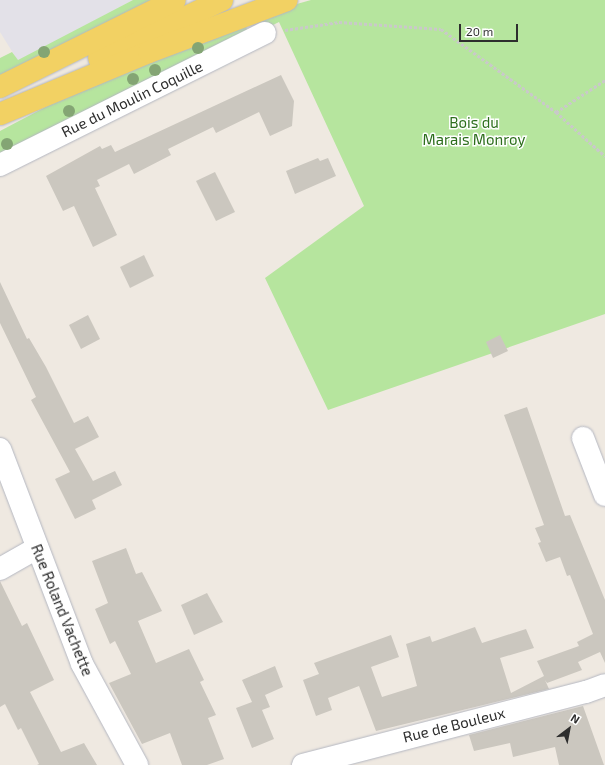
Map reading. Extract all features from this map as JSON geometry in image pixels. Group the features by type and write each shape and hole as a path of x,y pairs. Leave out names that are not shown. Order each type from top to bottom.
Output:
{"main road":[{"path":"0,87 175,0"},
{"path":"0,113 103,56 222,0"},
{"path":"0,113 149,52 287,0"}],"street":[{"name":"Rue du Moulin Coquille","path":"0,165 265,33"},
{"path":"583,438 605,495"},
{"name":"Rue Roland Vachette","path":"0,449 85,669 137,765"},
{"path":"0,569 37,548"},
{"name":"Rue de Bouleux","path":"303,765 586,692 605,685"}],"path":[{"path":"265,33 339,22 441,29 556,112 605,156"},
{"path":"556,112 605,80"}],"shaded area":[{"path":"0,0 133,0 18,61 0,32"}],"green space":[{"path":"133,0 157,0 0,78 0,58 12,52 18,60"},
{"name":"Bois du Marais Monroy","path":"311,0 605,0 605,314 328,410 265,278 364,206 279,22 269,27 257,22 246,26 248,33 0,158 0,131 93,82 272,11"}],"building":[{"path":"281,75 294,101 292,126 270,136 259,112 216,133 213,127 168,149 171,155 134,174 129,164 97,180 100,186 95,188 117,235 93,247 74,206 63,211 46,176 100,146 102,149 111,145 115,152"},
{"path":"318,158 320,161 328,158 336,176 295,194 286,171"},
{"path":"215,172 235,212 216,221 196,181"},
{"path":"144,255 154,276 130,288 120,267"},
{"path":"0,282 27,339 29,338 46,367 74,423 88,416 99,437 75,449 93,481 115,471 122,485 92,500 96,509 75,519 55,479 70,472 31,400 36,397 0,323"},
{"path":"88,315 100,339 81,349 69,325"},
{"path":"500,335 508,351 493,358 486,342"},
{"path":"527,407 565,516 570,515 605,600 605,663 600,652 578,662 582,670 547,683 545,680 549,689 376,731 359,686 328,698 332,710 316,716 303,680 319,674 314,663 391,635 399,657 371,667 382,697 417,686 406,644 430,636 432,642 475,627 482,643 526,629 534,648 500,658 511,693 544,676 537,661 579,646 577,642 593,634 570,575 567,576 560,557 546,562 538,543 541,542 535,528 544,525 504,415"},
{"path":"126,548 136,574 142,572 162,611 138,621 156,663 189,649 204,680 200,682 216,715 208,718 224,759 207,765 182,765 170,733 142,744 109,683 131,674 115,641 110,644 95,609 108,603 92,561"},
{"path":"0,581 22,626 27,623 54,680 30,692 61,752 84,743 97,765 37,765 39,764 21,728 18,730 5,704 0,707"},
{"path":"207,593 223,622 194,635 181,605"},
{"path":"275,666 283,687 265,695 270,707 262,710 274,739 252,748 236,708 252,702 242,680"},
{"path":"583,706 604,765 559,765 555,747 513,757 510,743 474,751 469,735"}]}
